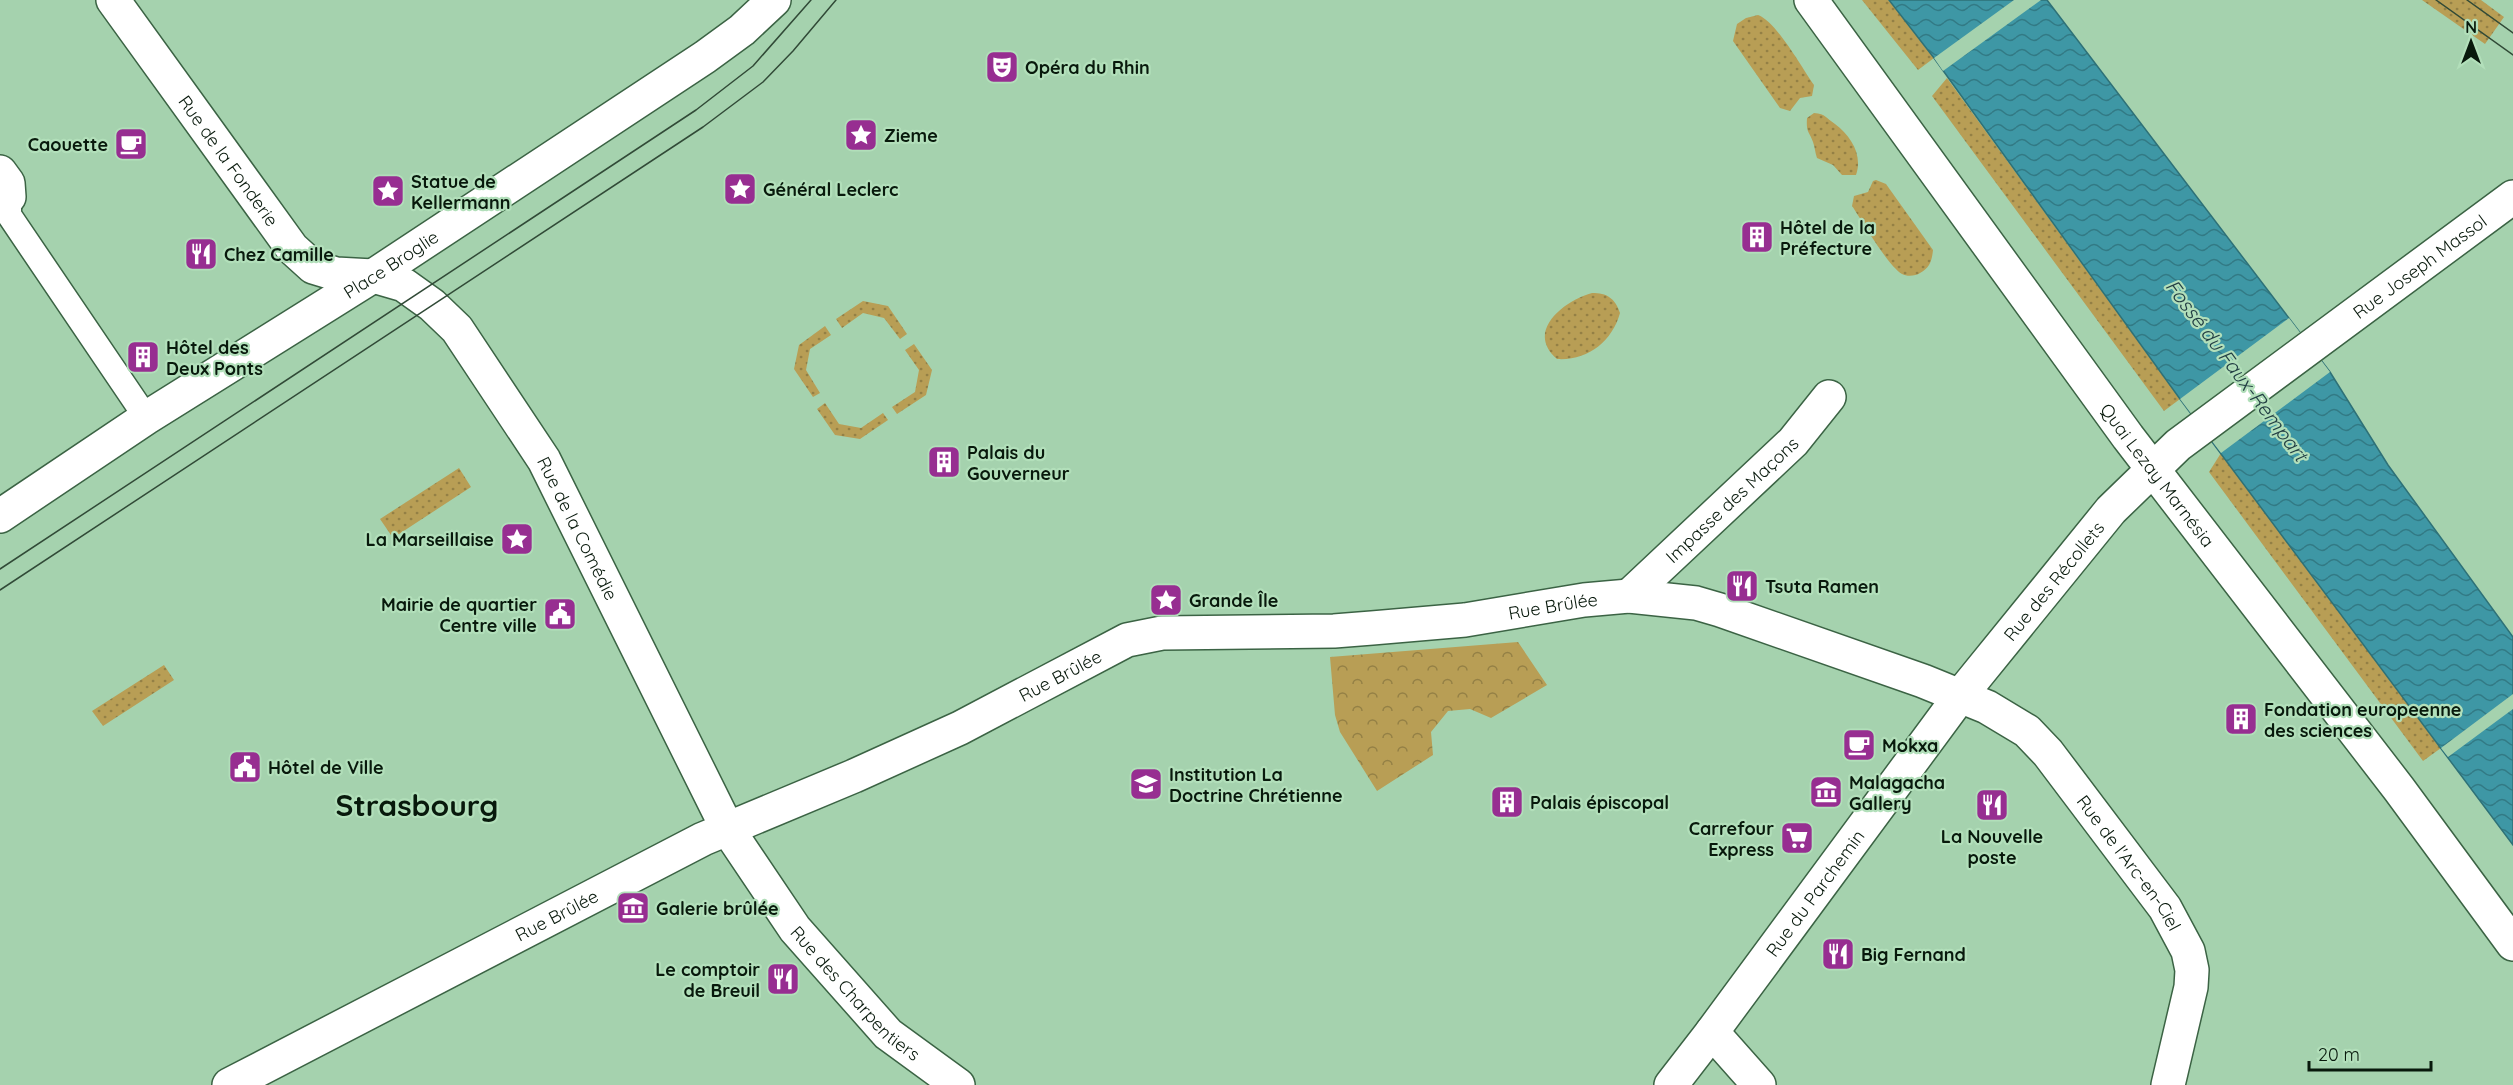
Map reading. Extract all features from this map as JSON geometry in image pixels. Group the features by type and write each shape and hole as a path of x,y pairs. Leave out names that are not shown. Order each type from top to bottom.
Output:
{"street":[{"name":"Rue de la Fonderie","path":"113,0 292,248 313,267 336,274 373,276"},
{"name":"Place Broglie","path":"0,516 146,418 373,276 705,57 742,30 774,0"},
{"name":"Quai Lezay Marnésia","path":"1811,0 2153,470 2175,495 2399,789 2513,944"},
{"path":"4,184 9,215 137,404"},
{"name":"Rue Joseph Massol","path":"2178,445 2513,197"},
{"name":"Rue de la Comédie","path":"373,276 404,285 432,305 458,329 544,460 727,828"},
{"name":"Impasse des Maçons","path":"1629,596 1793,442 1829,397"},
{"name":"Rue des Récollets","path":"1960,696 2112,510 2178,445"},
{"name":"Rue Brûlée","path":"229,1085 727,828 854,776 960,728 1127,640 1162,633 1334,631 1465,620 1584,600 1629,596 1685,602 1720,610 1960,696"},
{"name":"Rue du Parchemin","path":"1671,1085 1960,696"},
{"name":"Rue de l'Arc-en-Ciel","path":"1960,696 1997,711 2027,731 2048,753 2165,908 2178,931 2188,951 2192,970 2191,987 2168,1085"},
{"name":"Rue des Charpentiers","path":"727,828 795,929 888,1034 958,1085"},
{"path":"1712,1032 1759,1085"}],"green space":[{"path":"1862,0 1889,0 1934,58 1918,70"},
{"path":"2422,0 2481,0 2504,17 2485,44"},
{"path":"1758,15 1773,26 1814,85 1812,96 1800,98 1790,111 1780,108 1733,41 1737,24 1746,18"},
{"path":"1947,78 2180,399 2164,411 1932,96"},
{"path":"1814,113 1826,117 1851,140 1858,160 1856,175 1842,175 1833,165 1817,158 1807,127 1807,118"},
{"path":"1873,181 1886,184 1933,250 1928,266 1918,274 1906,276 1896,269 1852,206 1854,196 1868,192"},
{"path":"1592,293 1606,295 1616,304 1620,313 1611,333 1597,348 1588,353 1568,359 1557,359 1548,349 1545,338 1546,328 1560,310"},
{"path":"863,301 888,306 907,334 900,339 884,318 863,313 842,328 836,319"},
{"path":"825,326 831,335 810,349 806,370 820,393 813,397 794,369 799,345"},
{"path":"914,344 932,370 926,395 897,414 892,407 915,392 919,370 905,350"},
{"path":"825,403 839,424 861,428 883,413 888,420 860,439 835,435 817,409"},
{"path":"2221,453 2441,748 2423,761 2209,472"},
{"path":"459,468 471,487 393,538 380,519"},
{"path":"1518,642 1547,685 1491,718 1470,709 1448,711 1431,732 1433,755 1377,791 1340,732 1335,715 1330,657"},
{"path":"164,665 174,680 103,726 92,711"}],"water":[{"name":"Fossé du Faux-Rempart","path":"1889,0 2047,0 2330,372 2388,465 2513,637 2513,845 2180,399 1934,58"}],"pier":[{"path":"2014,0 2041,0 1943,71 1934,58"},
{"path":"2289,318 2330,372 2221,453 2180,399"},
{"path":"2513,694 2513,709 2448,757 2441,748"}],"tram line":[{"path":"0,569 696,110 753,66 811,0"},
{"path":"0,590 703,127 763,82 836,0"},
{"path":"2436,0 2513,55"},
{"path":"2467,0 2513,33"}],"place":[{"name":"Opéra du Rhin","path":"1002,67"},
{"name":"Zieme","path":"861,135"},
{"name":"Caouette","path":"131,144"},
{"name":"Général Leclerc","path":"740,189"},
{"name":"Statue de Kellermann","path":"388,191"},
{"name":"Hôtel de la Préfecture","path":"1757,237"},
{"name":"Chez Camille","path":"201,254"},
{"name":"Hôtel des Deux Ponts","path":"143,357"},
{"name":"Palais du Gouverneur","path":"944,462"},
{"name":"La Marseillaise","path":"517,539"},
{"name":"Tsuta Ramen","path":"1742,586"},
{"name":"Grande Île","path":"1166,600"},
{"name":"Mairie de quartier Centre ville","path":"560,614"},
{"name":"Fondation europeenne des sciences","path":"2241,719"},
{"name":"Mokxa","path":"1859,745"},
{"name":"Hôtel de Ville","path":"245,767"},
{"name":"Institution La Doctrine Chrétienne","path":"1146,784"},
{"name":"Malagacha Gallery","path":"1826,792"},
{"name":"Palais épiscopal","path":"1507,802"},
{"name":"La Nouvelle poste","path":"1992,805"},
{"name":"Carrefour Express","path":"1797,838"},
{"name":"Galerie brûlée","path":"633,908"},
{"name":"Big Fernand","path":"1838,954"},
{"name":"Le comptoir de Breuil","path":"783,979"}],"district":[{"name":"Strasbourg","path":"417,805"}]}
